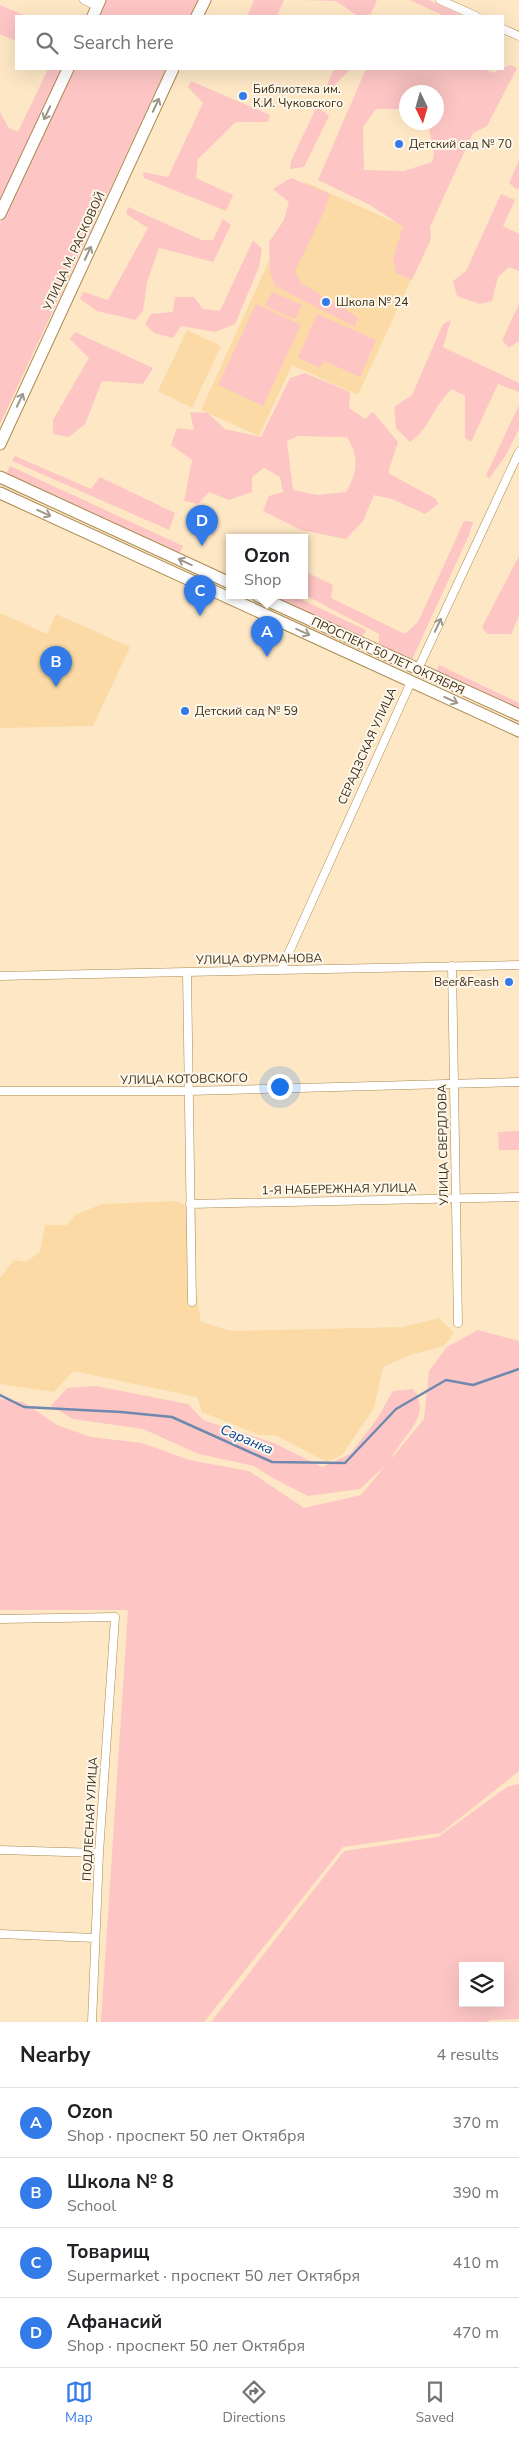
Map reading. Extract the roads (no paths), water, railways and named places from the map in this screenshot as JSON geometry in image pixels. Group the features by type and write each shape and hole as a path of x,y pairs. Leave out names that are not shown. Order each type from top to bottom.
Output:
{"main road":[{"path":"198,15 205,0"},
{"path":"0,214 68,70"},
{"name":"УЛИЦА М. РАСКОВОЙ","path":"0,444 173,70"},
{"path":"0,477 226,580"},
{"name":"ПРОСПЕКТ 50 ЛЕТ ОКТЯБРЯ","path":"0,493 226,597"},
{"name":"ПРОСПЕКТ 50 ЛЕТ ОКТЯБРЯ","path":"231,599 519,731"},
{"name":"ПРОСПЕКТ 50 ЛЕТ ОКТЯБРЯ","path":"265,599 519,715"},
{"name":"СЕРАДЗСКАЯ УЛИЦА","path":"411,682 418,669"}],"street":[{"path":"84,0 97,8"},
{"path":"440,0 474,15"},
{"path":"504,29 519,36"},
{"name":"СЕРАДЗСКАЯ УЛИЦА","path":"418,669 519,452"},
{"name":"СЕРАДЗСКАЯ УЛИЦА","path":"281,970 411,682"},
{"name":"УЛИЦА ФУРМАНОВА","path":"0,976 519,965"},
{"name":"УЛИЦА СВЕРДЛОВА","path":"452,966 458,1323"},
{"path":"187,972 192,1302"},
{"name":"УЛИЦА КОТОВСКОГО","path":"0,1090 189,1091 519,1082"},
{"name":"1-Я НАБЕРЕЖНАЯ УЛИЦА","path":"190,1204 519,1197"},
{"name":"ПОДЛЕСНАЯ УЛИЦА","path":"0,1620 115,1617 98,1853 92,2022"},
{"path":"0,1850 98,1853"},
{"path":"0,1934 96,1938"}],"waterway":[{"name":"Саранка","path":"0,1395 24,1407 121,1412 172,1417 272,1462 345,1463 396,1409 446,1380 473,1385 519,1369"}],"place":[{"name":"Библиотека им. К.И. Чуковского","path":"243,96"},
{"name":"Детский сад № 70","path":"399,144"},
{"name":"Школа № 24","path":"326,302"},
{"name":"Афанасий","path":"202,546"},
{"name":"Товарищ","path":"200,616"},
{"name":"Ozon","path":"267,657"},
{"name":"Школа № 8","path":"56,687"},
{"name":"Детский сад № 59","path":"185,711"},
{"name":"Beer&Feash","path":"509,982"}]}
